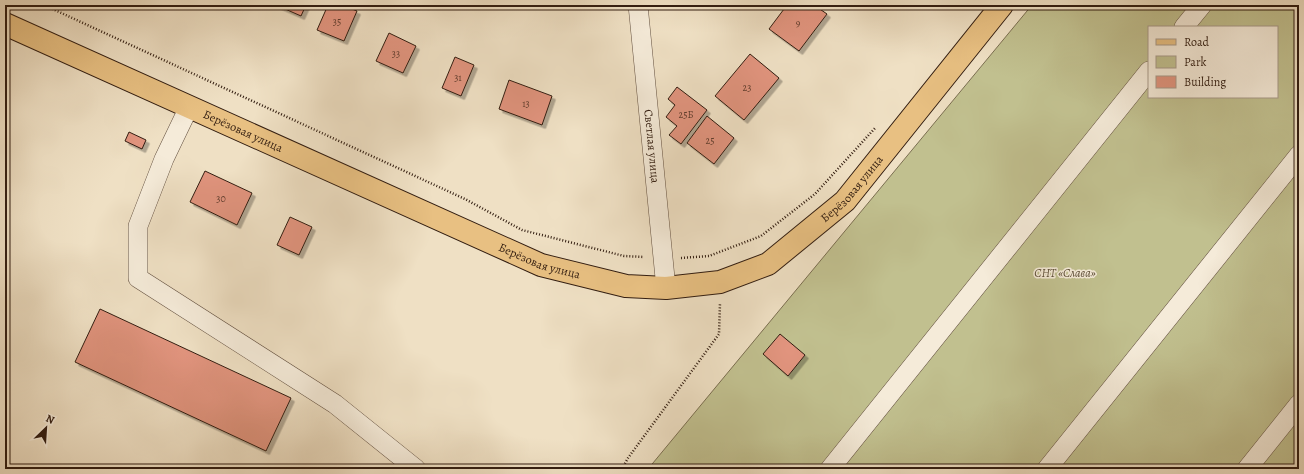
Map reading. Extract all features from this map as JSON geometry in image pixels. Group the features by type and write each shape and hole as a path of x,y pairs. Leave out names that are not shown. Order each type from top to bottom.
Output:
{"main road":[{"name":"Берёзовая улица","path":"5,24 541,265 626,286 666,288 720,282 768,264 845,201 1002,5"}],"street":[{"name":"Светлая улица","path":"638,5 666,288"},
{"path":"1185,26 1202,5"},
{"path":"830,469 1148,72"},
{"path":"189,107 164,159 138,226 138,278 335,404 416,469"},
{"path":"1047,469 1299,155"},
{"path":"1247,469 1299,404"}],"path":[{"path":"44,5 458,195 522,230 624,256 663,258 709,256 761,236 815,194 881,121"},
{"path":"622,469 628,458 719,334 720,282"}],"green space":[{"name":"СНТ «Слава»","path":"1032,5 1299,5 1299,469 648,469"}],"building":[{"path":"276,5 306,5 301,16"},
{"path":"328,5 342,5 357,11 344,41 317,30"},
{"path":"787,5 814,5 827,14 799,51 769,29"},
{"path":"389,33 416,46 403,73 376,61"},
{"path":"750,54 779,78 744,120 715,96"},
{"path":"455,57 474,65 461,96 442,88"},
{"path":"509,80 552,96 542,125 499,109"},
{"path":"677,87 707,110 681,144 669,135 677,126 666,117 675,105 668,99"},
{"path":"707,116 734,138 714,164 687,143"},
{"path":"129,132 146,140 142,149 125,141"},
{"path":"205,171 252,193 237,225 190,202"},
{"path":"290,217 312,227 299,255 277,245"},
{"path":"100,309 291,398 266,451 75,362"},
{"path":"780,334 805,355 788,376 763,354"}]}
